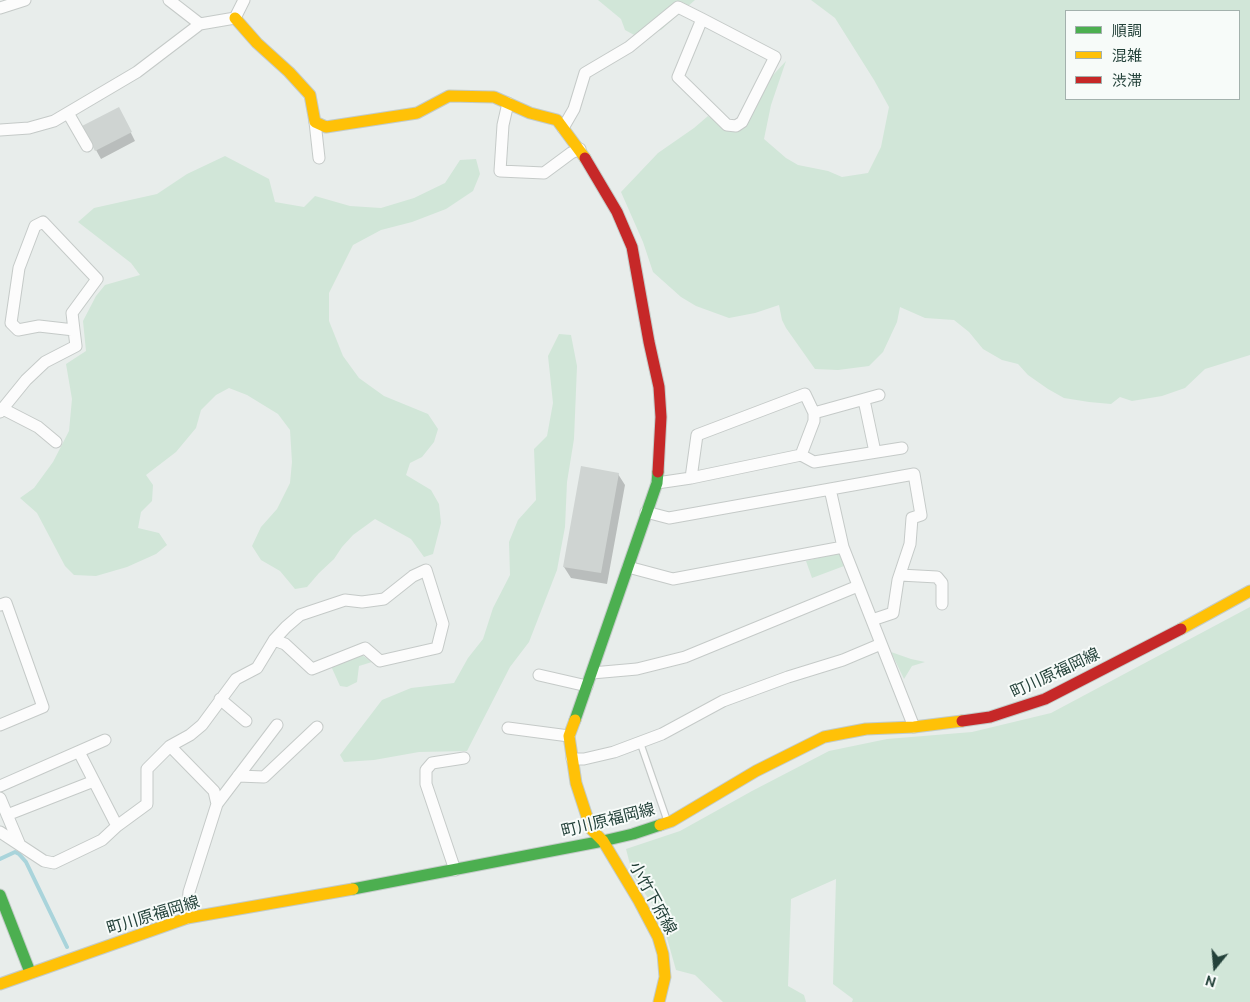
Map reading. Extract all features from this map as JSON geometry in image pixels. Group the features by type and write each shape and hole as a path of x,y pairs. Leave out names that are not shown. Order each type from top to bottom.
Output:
{"main road":[{"path":"235,18 257,43 289,72 310,95 315,122 326,127 417,113 449,96 494,97 530,113 557,120 596,174 617,212 632,247 659,387 661,417 657,482 569,736"},
{"name":"町川原福岡線","path":"0,984 187,918 298,900 603,842 633,834 667,822 756,771 824,738 866,729 914,727 990,717 1045,698 1163,639 1250,591"},
{"name":"小竹下府線","path":"569,736 576,783 591,829 603,842 639,901 658,937 663,954 665,977 659,1002"},
{"path":"0,895 30,972"}],"street":[{"path":"0,8 25,0"},
{"path":"169,0 200,24"},
{"path":"0,130 29,128 54,121 137,72 200,24 235,18 244,0"},
{"path":"563,128 574,109 585,73 628,46 681,3 702,19 776,57 742,122 736,126 726,125 678,77 702,19"},
{"path":"508,103 503,125 500,171 544,174 571,153 580,150"},
{"path":"68,113 87,146"},
{"path":"315,122 319,158"},
{"path":"56,442 38,427 1,410 26,380 45,362 76,346 72,312 97,279 43,222 35,226 20,268 11,323 18,330 39,326 74,330"},
{"path":"691,478 697,435 804,394 814,413 814,421 801,455"},
{"path":"814,413 864,400 879,394"},
{"path":"864,400 875,452"},
{"path":"657,482 691,478 801,455 814,462 902,448"},
{"path":"646,512 669,518 914,474 921,515 912,518 910,544 900,575 893,613 872,620"},
{"path":"830,489 843,547 914,727"},
{"path":"628,567 673,579 843,547"},
{"path":"0,832 44,861 54,863 102,840 117,826 147,804 147,769 170,746 190,735 202,725 236,680 257,668 274,640 300,616 345,600 362,602 384,599 413,576 426,570 443,624 437,648 380,661 365,648 312,669 285,644 274,640"},
{"path":"900,575 937,577 942,583 942,604"},
{"path":"592,673 637,669 684,657 858,586"},
{"path":"0,605 6,602 42,707 0,726"},
{"path":"572,759 584,759 614,752 662,734 723,701 843,660 881,644"},
{"path":"539,675 587,686"},
{"path":"220,699 246,721"},
{"path":"187,918 189,892 216,804 277,725"},
{"path":"238,776 264,777 316,726"},
{"path":"508,728 569,736"},
{"path":"0,786 105,740"},
{"path":"170,746 214,791 216,804"},
{"path":"79,752 117,826"},
{"path":"455,870 426,784 426,770 432,763 464,758"},
{"path":"7,815 94,781"},
{"path":"0,798 19,843"}],"lane":[{"path":"640,742 667,822"}],"green space":[{"path":"598,0 695,0 661,30 636,36 625,30 621,19"},
{"path":"811,0 1250,0 1250,355 1205,369 1185,388 1162,396 1132,401 1120,397 1111,404 1089,402 1064,398 1048,389 1028,375 1018,364 1002,360 983,349 969,332 954,320 925,318 900,307 897,322 883,352 869,366 838,370 815,369 786,328 779,305 755,313 729,318 696,306 681,297 653,272 643,242 621,192 658,153 708,116 728,129 743,129 763,86 786,61 771,105 764,139 786,158 798,165 828,171 842,177 868,173 881,147 889,107 835,18"},
{"path":"225,156 269,179 275,202 304,207 315,196 350,206 381,208 414,198 445,183 460,160 476,159 480,174 473,191 446,209 412,222 381,230 353,245 329,293 329,321 343,356 359,378 384,396 428,414 438,429 434,442 422,457 410,463 406,475 431,490 439,504 441,523 433,554 424,557 411,539 375,519 353,535 334,559 307,587 295,589 280,571 261,560 252,546 261,527 277,509 290,483 292,462 290,430 278,414 247,395 229,388 216,395 201,410 196,428 176,452 146,475 153,485 152,501 141,512 138,528 159,533 167,545 156,554 127,567 96,576 74,575 65,566 37,513 20,498 34,488 53,462 69,431 72,399 66,364 86,351 83,321 96,296 105,285 140,275 131,263 78,222 94,208 157,194 187,174"},
{"path":"559,334 571,335 577,366 574,439 567,482 565,527 557,570 529,642 510,667 467,751 419,752 374,760 344,762 340,755 382,700 411,688 454,683 468,658 483,639 493,608 510,575 509,542 518,520 536,500 534,449 547,436 553,403 548,356"},
{"path":"839,553 844,566 812,578 806,561"},
{"path":"1250,607 1250,1002 852,1002 853,999 833,984 836,879 791,899 788,986 804,995 806,1002 723,1002 695,975 676,970 661,917 633,876 626,849 680,831 829,751 887,739 972,732 1051,713"},
{"path":"891,652 925,662 912,666 904,679"},
{"path":"359,653 372,662 359,666 357,682 347,687 340,686 331,666"}],"building":[{"path":"119,107 132,132 95,151 82,126"},
{"path":"581,466 619,473 601,573 563,567"}],"waterway":[{"path":"0,859 15,852 26,862 67,947"}],"traffic: fast":[{"path":"575,720 657,483 658,472"},
{"path":"353,889 603,841 660,825"},
{"path":"0,895 30,972"}],"traffic: slow":[{"path":"235,18 257,43 289,72 310,95 315,122 326,127 417,113 449,96 494,97 530,113 557,120 585,158"},
{"path":"1181,629 1250,591"},
{"path":"575,720 569,736 576,783 591,829 603,841 658,937 663,954 665,977 659,1002"},
{"path":"660,825 672,821 756,771 824,737 866,729 914,727 962,721"},
{"path":"0,984 187,918 353,889"}],"traffic: jam":[{"path":"585,158 617,212 632,247 659,387 661,417 658,472"},
{"path":"962,721 990,717 1045,699 1181,629"}]}
